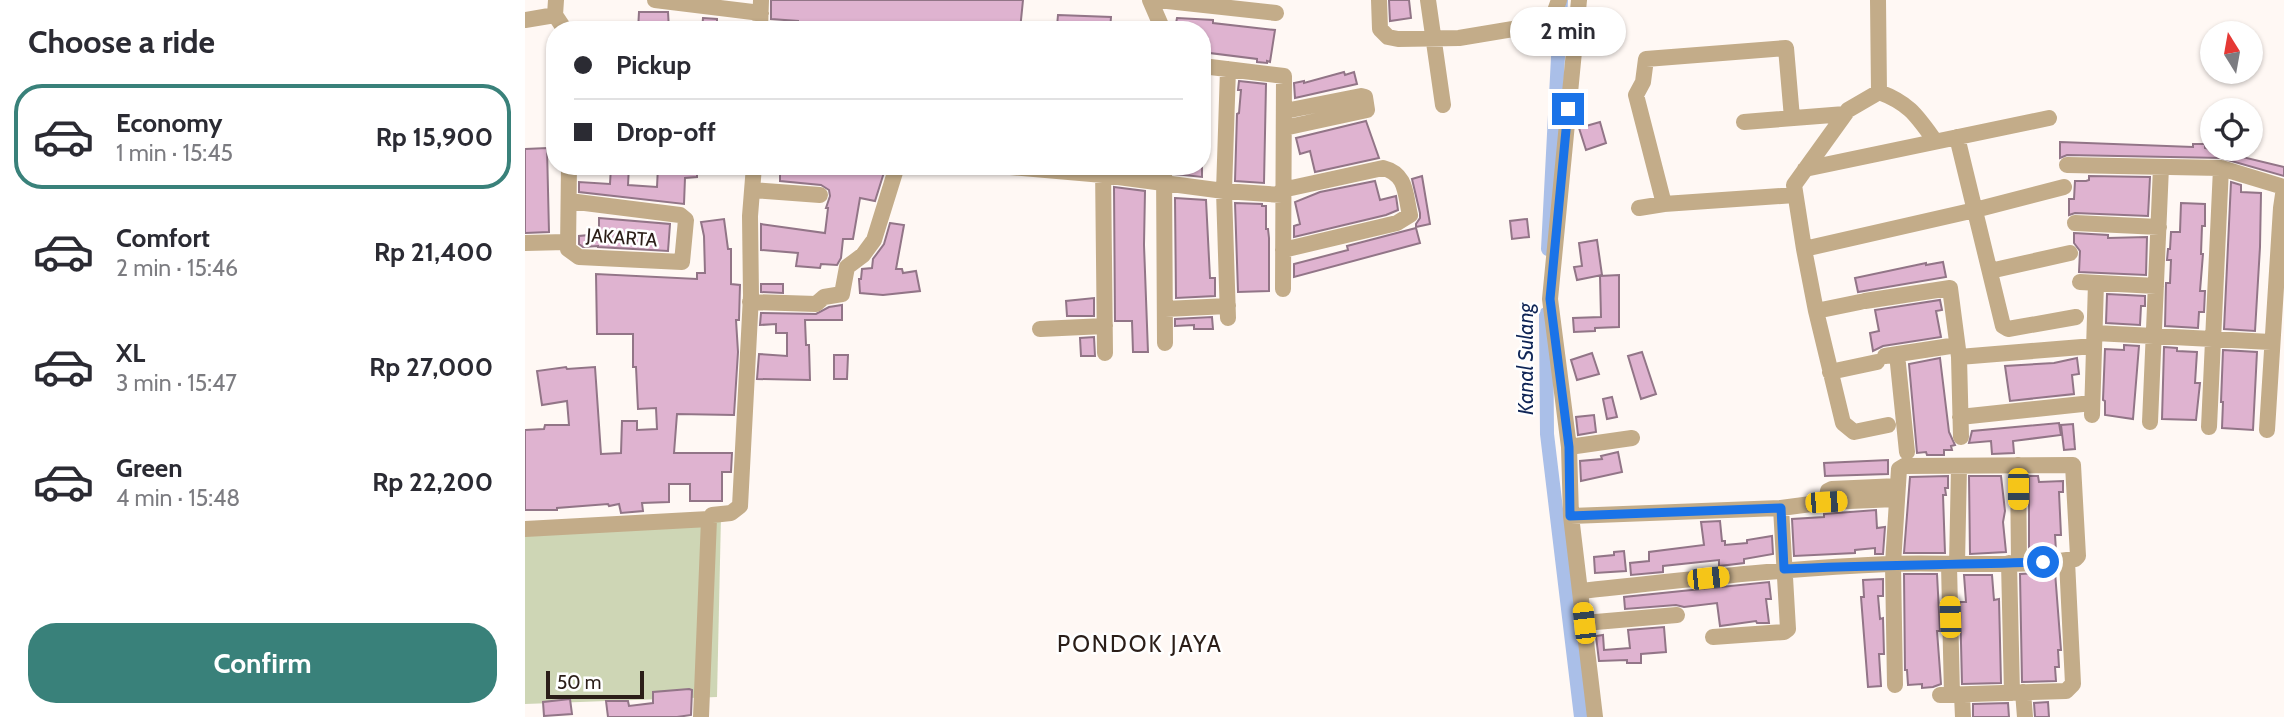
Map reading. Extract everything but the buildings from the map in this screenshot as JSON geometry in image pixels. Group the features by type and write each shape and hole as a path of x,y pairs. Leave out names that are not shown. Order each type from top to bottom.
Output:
{"street":[{"path":"656,0 761,6"},
{"path":"1150,0 1159,21"},
{"path":"1158,0 1276,13"},
{"path":"1379,0 1380,29 1388,37 1398,39 1459,38 1500,31 1547,19 1555,11 1559,0"},
{"path":"1428,0 1443,105"},
{"path":"1579,0 1550,299 1569,447 1570,516 1595,717"},
{"path":"1878,0 1879,92"},
{"path":"525,20 556,8"},
{"path":"1664,204 1636,95 1643,82 1646,59 1786,48 1792,118"},
{"path":"1211,67 1284,76 1283,289"},
{"path":"1165,309 1228,312 1224,191 1228,69"},
{"path":"1879,92 1848,110 1794,185 1816,311 1843,423 1854,432 1888,425"},
{"path":"1879,92 1898,99 1913,110 1935,141"},
{"path":"1284,128 1367,110 1364,97 1361,96 1285,111"},
{"path":"1744,122 1845,114"},
{"path":"1805,169 2049,118"},
{"path":"1957,137 2003,326 2005,328 2076,317"},
{"path":"2067,165 2221,168 2284,188 2271,342 2267,430"},
{"path":"2150,422 2161,167"},
{"path":"1123,175 1224,191 1282,193 1383,168 1396,172 1403,182 1410,215 1397,223 1283,250"},
{"path":"2209,427 2221,168"},
{"name":"JAKARTA","path":"569,175 568,249 579,257 682,262 686,220 680,215 569,201"},
{"path":"701,717 709,519 712,515 731,513 740,506 754,175"},
{"path":"750,302 816,304 824,297 842,294 847,267 863,256 874,240 894,175"},
{"path":"1103,175 1105,353"},
{"path":"1163,175 1165,343"},
{"path":"1804,249 2064,187"},
{"path":"753,190 820,195"},
{"path":"1639,208 1795,195"},
{"path":"2075,223 2159,227"},
{"name":"JAKARTA","path":"525,243 566,242"},
{"path":"1990,271 2070,253"},
{"path":"1960,417 2092,409 2094,339 2088,283 2156,286"},
{"path":"1816,311 1950,288 1958,351 1961,437"},
{"path":"1040,329 1105,326"},
{"path":"1830,372 1886,357 2094,339 2154,336 2271,342"},
{"path":"1886,357 1907,452"},
{"path":"1569,447 1632,438"},
{"path":"1581,592 1784,569 1893,564 2014,563 2075,559 2078,556 2074,466 2070,463 1904,466 1899,470 1893,564 1895,685"},
{"path":"2018,465 2014,563 2018,692 2025,717"},
{"path":"1959,467 1953,565 1951,695 1963,717"},
{"path":"1570,516 1781,508 1826,502 1828,491 1832,489 1897,493"},
{"path":"1713,637 1784,632 1788,629 1781,508"},
{"path":"525,529 709,519"},
{"path":"1951,695 2066,691 2073,684 2067,561"},
{"path":"1584,623 1677,615"}],"green space":[{"path":"721,516 717,697 525,704 525,523"}],"waterway":[{"name":"Kanal Sulang","path":"1548,249 1561,0"},
{"name":"Kanal Sulang","path":"1546,314 1547,434 1581,717"}],"district":[{"name":"PONDOK JAYA","path":"1140,644"}],"route":[{"path":"1568,109 1550,299 1569,447 1570,516 1781,508 1784,569 2043,562"}]}
